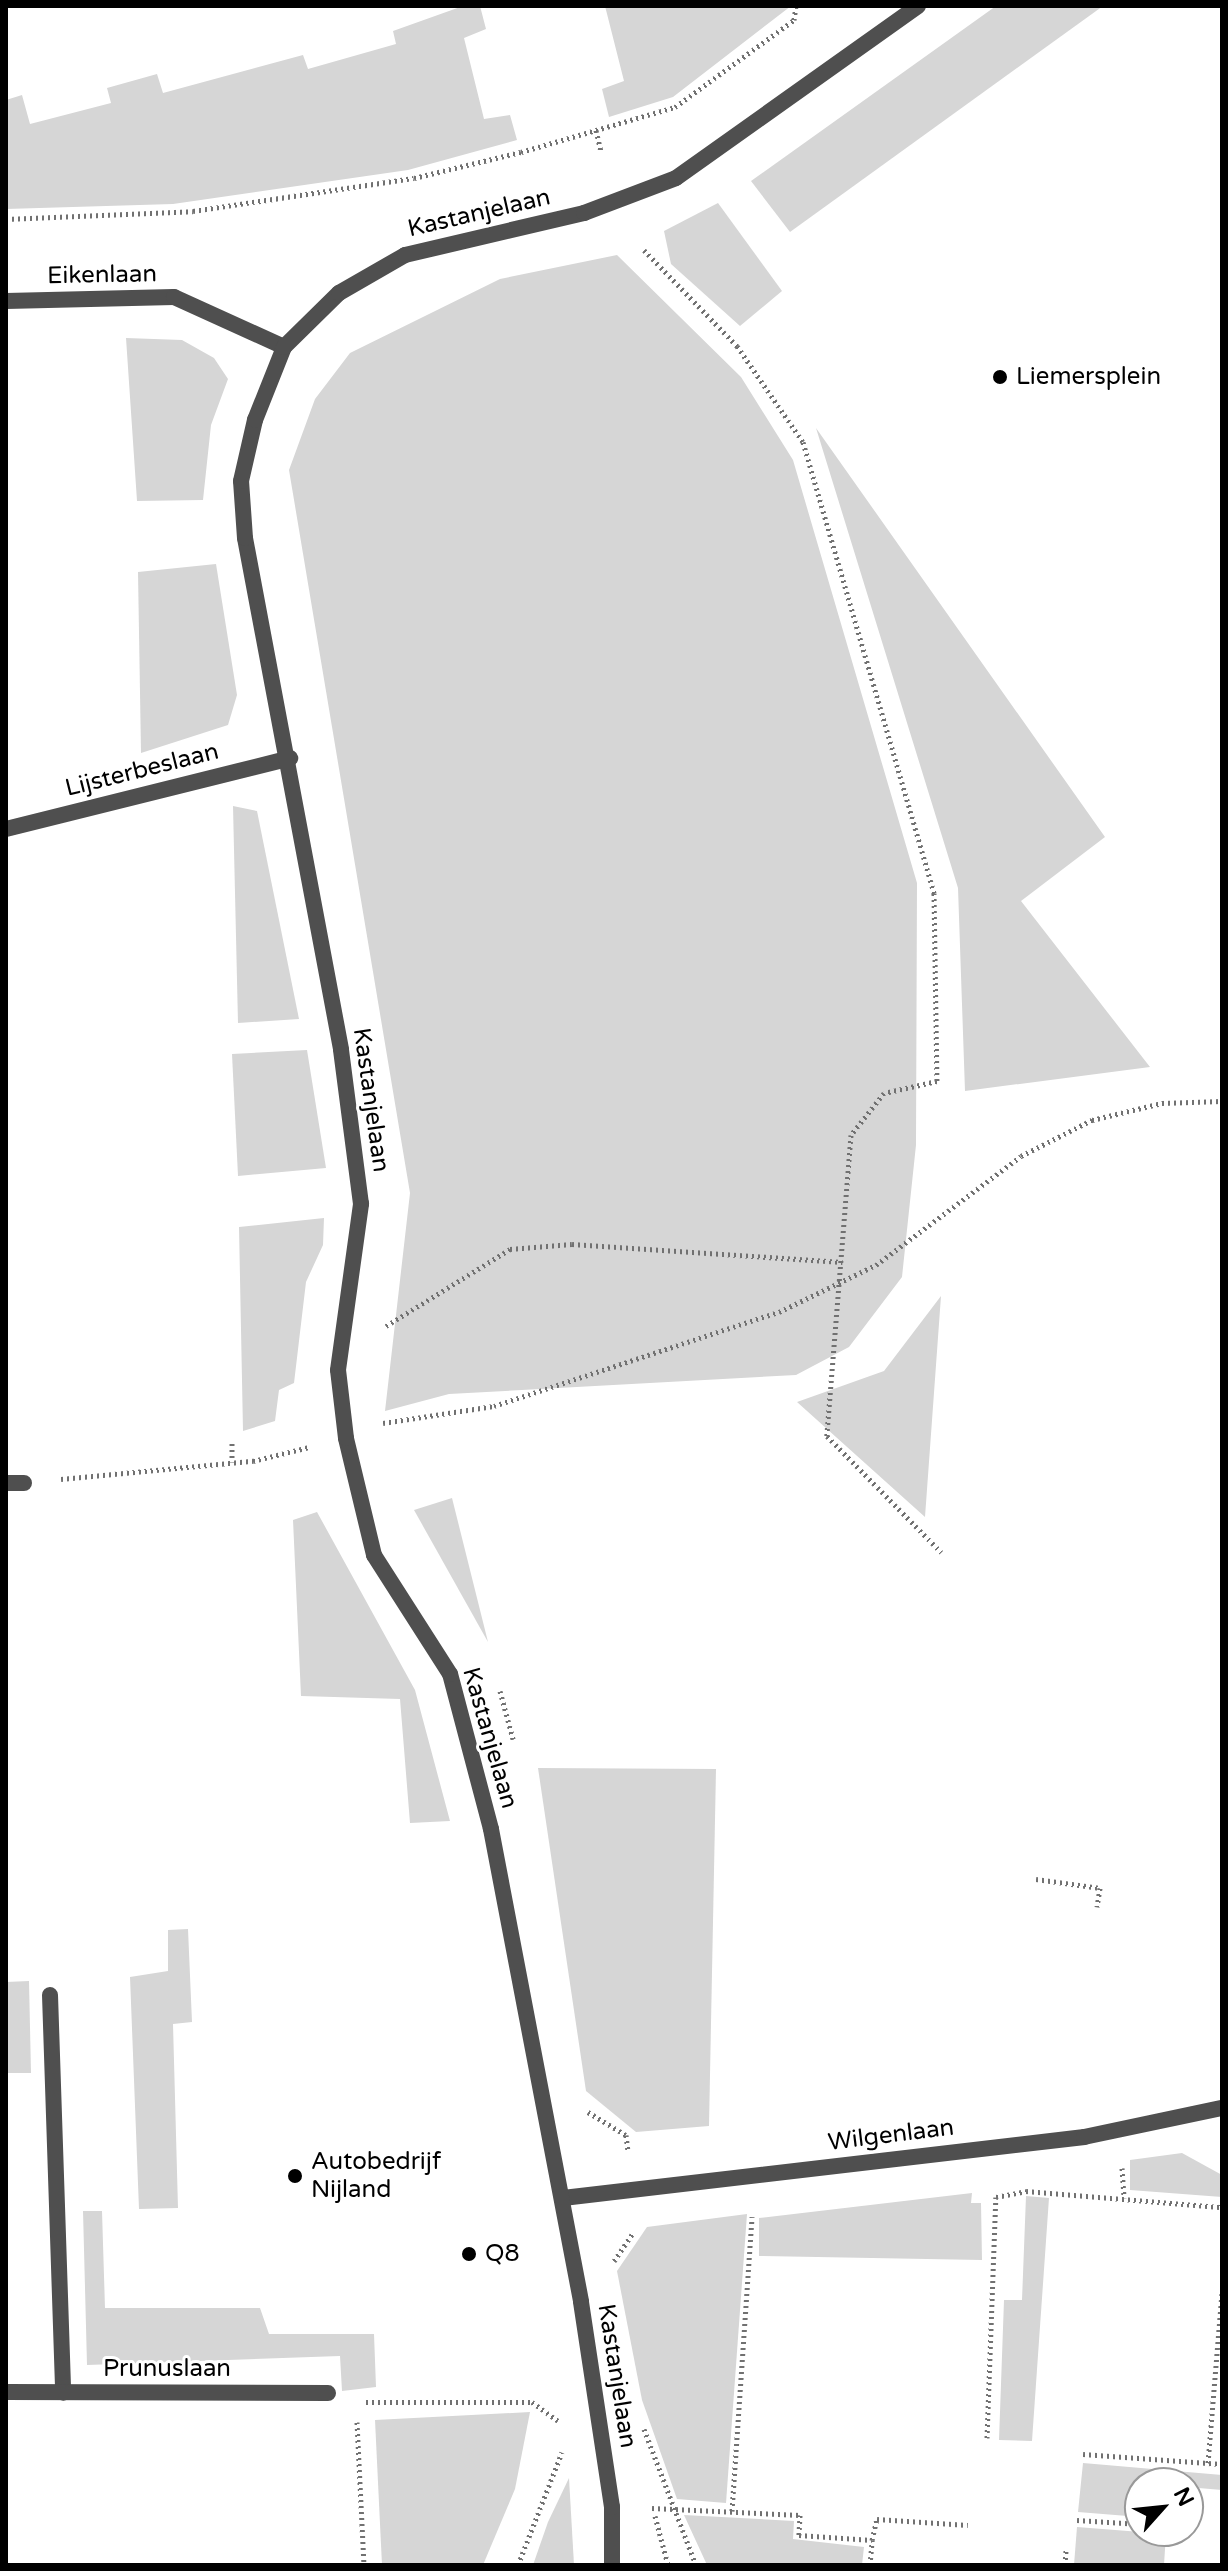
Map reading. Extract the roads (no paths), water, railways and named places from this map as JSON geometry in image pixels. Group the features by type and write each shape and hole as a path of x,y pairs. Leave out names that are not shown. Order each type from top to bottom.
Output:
{"street":[{"name":"Kastanjelaan","path":"612,2565 595,2386 563,2198 491,1829 450,1674 374,1555 346,1438 338,1370 361,1204 290,758 245,538 241,481 255,420 284,347 339,293 405,255 584,213 676,178 898,12 918,6"},
{"name":"Eikenlaan","path":"6,301 174,297 284,347"},
{"name":"Lijsterbeslaan","path":"6,829 290,758"},
{"path":"6,1483 24,1483"},
{"path":"50,1995 63,2393"},
{"name":"Wilgenlaan","path":"563,2198 1084,2137 1222,2108"},
{"name":"Prunuslaan","path":"6,2392 328,2393"}],"place":[{"name":"Liemersplein","path":"1000,377"},
{"name":"Autobedrijf Nijland","path":"295,2176"},
{"name":"Q8","path":"469,2254"}]}
